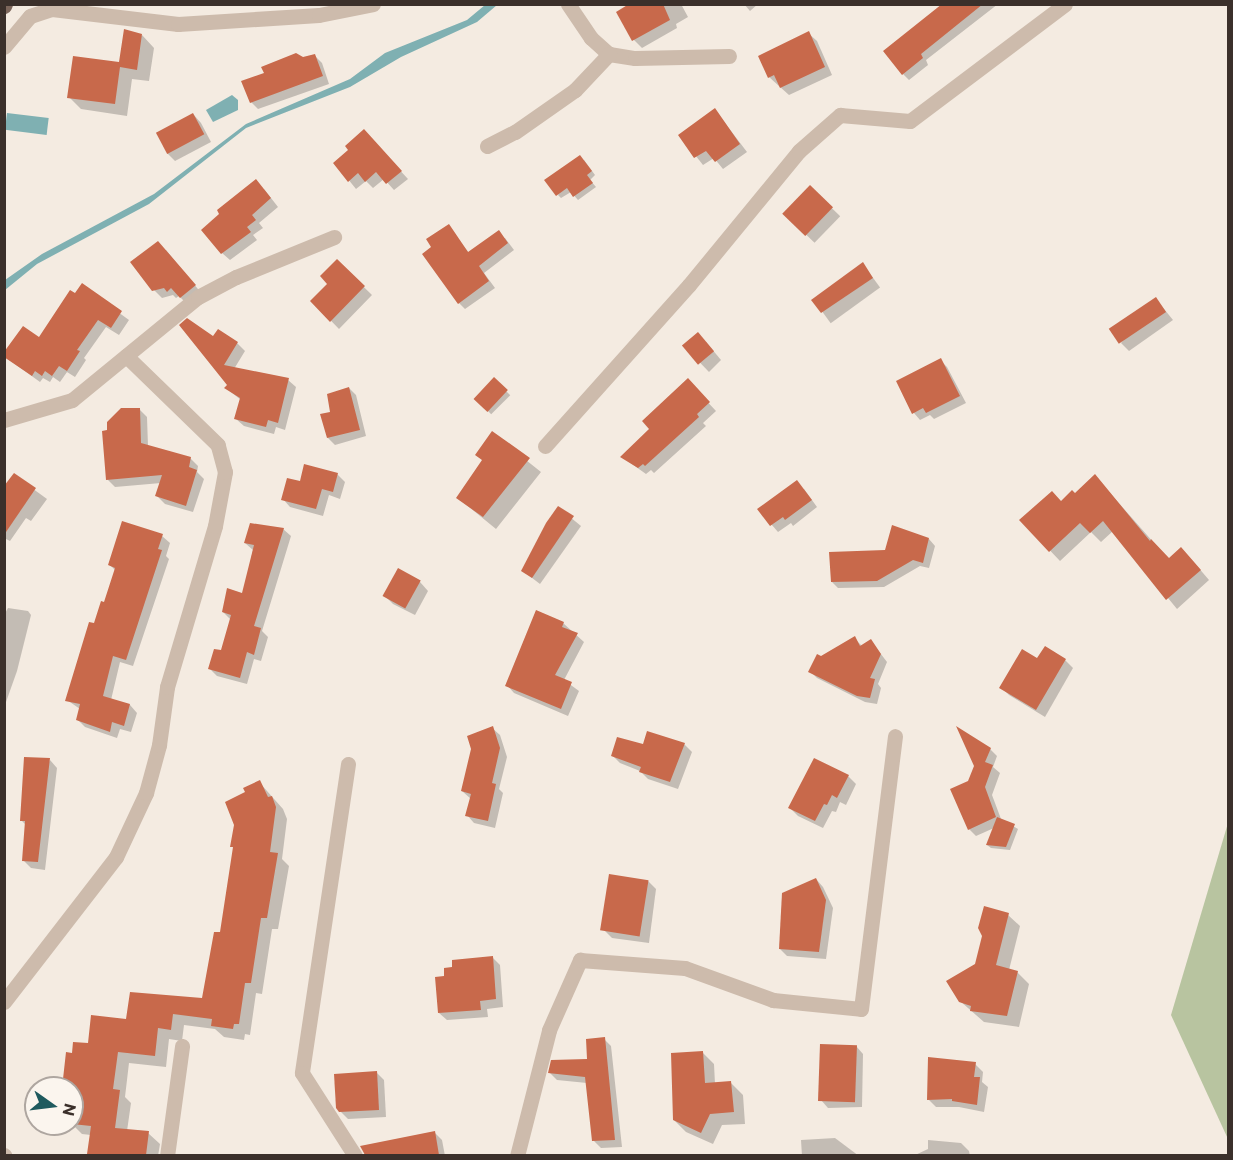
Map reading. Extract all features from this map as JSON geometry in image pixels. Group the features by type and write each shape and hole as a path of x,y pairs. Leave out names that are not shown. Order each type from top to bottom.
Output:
{"street":[{"path":"4,47 30,16 52,9 178,24 319,15 373,4"},
{"path":"568,4 591,38 609,54 635,58 729,56"},
{"path":"545,446 689,285 799,151 840,115 910,121 1065,4"},
{"path":"487,146 515,132 575,90 609,54"},
{"path":"4,420 72,400 198,297 236,277 334,237"},
{"path":"4,1002 116,857 146,793 159,745 167,687 214,526 221,494 225,472 218,445 126,356"},
{"path":"517,1155 549,1030 580,960 685,968 772,1000 861,1009 895,736"},
{"path":"348,764 302,1073 355,1155"},
{"path":"167,1155 182,1046"}],"green space":[{"path":"1228,823 1228,1139 1171,1015"}],"water":[{"path":"485,5 497,5 477,22 401,57 350,87 246,128 149,204 37,264 5,290 5,280 42,254 154,194 246,124 350,79 385,53 467,20"},
{"path":"232,95 238,100 238,110 213,122 206,110"},
{"path":"7,113 49,118 47,135 5,130"}],"building":[{"path":"629,4 663,4 670,20 632,41 616,12"},
{"path":"942,4 983,4 921,54 923,58 902,75 883,51"},
{"path":"124,29 142,34 137,70 120,67 115,104 67,98 73,56 119,62"},
{"path":"809,31 825,67 780,88 774,75 768,78 758,56"},
{"path":"296,53 303,57 315,54 323,76 250,103 241,81 264,73 261,67"},
{"path":"715,108 740,144 715,162 706,151 694,158 678,135"},
{"path":"193,113 204,134 167,154 156,133"},
{"path":"364,129 402,171 386,184 376,172 365,182 358,173 348,182 333,163 348,150 345,146"},
{"path":"580,155 592,171 587,175 593,183 573,197 567,188 556,196 544,180"},
{"path":"256,179 271,198 252,215 256,220 247,227 251,232 221,254 201,230 219,214 217,210"},
{"path":"810,185 833,207 805,236 782,214"},
{"path":"449,224 468,252 499,230 508,243 479,266 489,281 458,304 422,254 431,247 426,239"},
{"path":"158,241 196,285 180,298 171,288 167,292 164,288 152,291 130,262"},
{"path":"337,259 365,286 330,322 310,301 327,284 320,276"},
{"path":"863,262 873,278 821,313 811,300"},
{"path":"82,283 122,311 111,328 98,320 77,350 80,351 67,371 59,366 52,376 45,371 42,376 35,371 32,376 4,357 4,352 23,326 39,337 70,290 75,293"},
{"path":"1156,297 1166,312 1119,344 1109,329"},
{"path":"187,318 213,336 218,329 238,342 224,365 289,378 278,423 268,420 266,427 234,419 240,398 224,388 227,385 179,325"},
{"path":"698,332 714,351 698,365 682,345"},
{"path":"941,358 960,396 926,413 923,408 912,414 896,381"},
{"path":"494,377 508,390 487,412 474,399"},
{"path":"688,378 710,402 697,414 699,417 645,466 643,464 638,468 620,457 649,429 642,421"},
{"path":"349,387 360,430 327,438 320,414 330,412 327,394"},
{"path":"121,408 140,408 141,443 191,457 189,467 197,470 186,506 155,496 162,475 106,480 102,431 107,430 107,422"},
{"path":"492,431 530,458 483,517 456,498 482,460 475,455"},
{"path":"304,464 338,473 333,492 322,489 316,509 281,500 287,478 300,481"},
{"path":"14,473 36,488 4,535 4,486"},
{"path":"1095,474 1150,541 1151,539 1169,558 1181,547 1201,570 1166,600 1103,521 1090,533 1080,523 1049,552 1019,520 1052,491 1061,501 1072,490 1075,493"},
{"path":"797,480 812,500 785,520 783,517 770,526 757,509"},
{"path":"558,506 574,516 532,578 521,571 546,523"},
{"path":"122,521 163,534 158,549 162,550 126,660 113,656 103,696 130,704 124,726 112,722 110,732 76,720 80,704 65,701 89,622 94,623 101,601 104,602 115,568 108,565"},
{"path":"250,523 284,528 254,626 261,628 254,655 247,652 240,678 208,669 214,649 221,650 231,615 222,612 227,588 242,593 254,545 244,543"},
{"path":"892,525 929,538 923,563 913,560 877,581 831,582 829,552 885,550"},
{"path":"398,568 421,581 405,609 382,596"},
{"path":"536,610 564,622 562,627 578,633 555,675 572,682 561,709 505,686"},
{"path":"855,636 860,646 871,639 881,654 870,678 875,679 870,698 857,696 808,672 817,654 821,656"},
{"path":"1045,646 1066,659 1036,710 999,688 1022,649 1037,658"},
{"path":"493,726 500,748 492,783 496,784 488,821 465,816 471,794 461,791 471,749 467,736"},
{"path":"956,726 991,748 985,762 993,765 985,787 996,817 968,830 950,789 968,781 974,766"},
{"path":"647,731 685,743 670,782 639,772 641,767 611,756 617,737 643,744"},
{"path":"24,757 50,758 38,862 22,861 25,821 20,821"},
{"path":"814,758 849,775 837,798 832,795 815,821 788,808"},
{"path":"260,780 268,797 272,796 276,807 270,852 278,853 267,918 261,918 251,983 245,983 239,1024 234,1024 233,1029 211,1026 212,1019 173,1014 171,1030 158,1028 155,1056 118,1052 113,1089 120,1090 115,1128 149,1131 146,1155 87,1154 91,1126 84,1125 84,1076 63,1076 66,1052 72,1053 73,1042 88,1043 91,1015 126,1019 130,992 202,998 214,932 220,932 233,847 230,847 234,825 225,802 245,792 243,788"},
{"path":"997,817 1015,824 1006,847 986,845"},
{"path":"609,874 649,880 640,937 600,930"},
{"path":"816,878 826,900 819,952 779,949 782,893"},
{"path":"984,906 1009,913 996,965 1018,971 1007,1016 970,1011 971,1006 959,1002 946,981 975,964 982,936 978,928"},
{"path":"493,956 496,999 480,1001 481,1010 438,1013 435,977 444,976 444,968 452,967 452,960"},
{"path":"605,1037 615,1140 592,1141 585,1077 548,1073 551,1060 587,1059 586,1039"},
{"path":"820,1044 857,1045 855,1102 818,1101"},
{"path":"703,1051 705,1083 731,1081 734,1112 710,1114 701,1133 673,1120 671,1053"},
{"path":"928,1057 976,1062 974,1077 980,1077 977,1105 952,1101 952,1099 927,1100"},
{"path":"377,1071 379,1110 339,1112 336,1108 334,1074"},
{"path":"435,1131 439,1155 365,1155 360,1146"}]}
